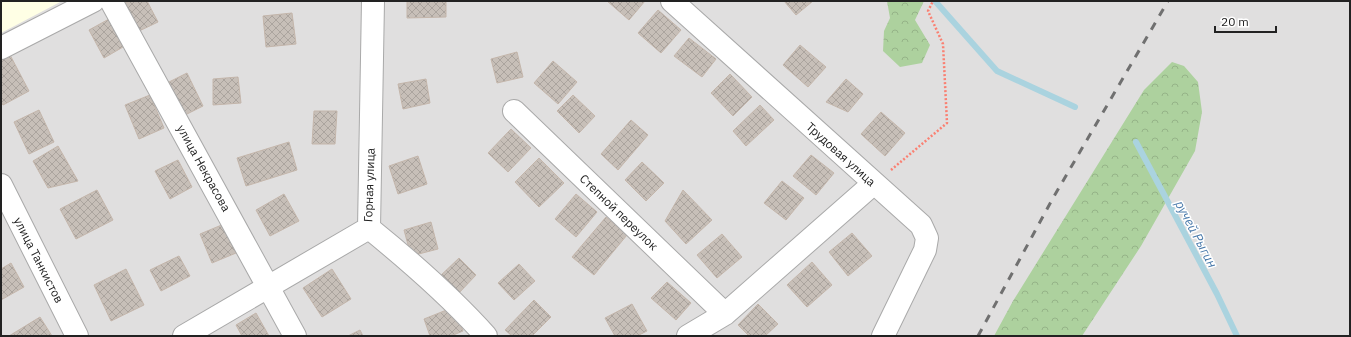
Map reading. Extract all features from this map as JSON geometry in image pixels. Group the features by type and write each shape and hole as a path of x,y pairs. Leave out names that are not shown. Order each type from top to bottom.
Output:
{"street":[{"path":"1,48 93,1"},
{"name":"улица Некрасова","path":"111,1 269,286 295,336"},
{"name":"Горная улица","path":"184,336 369,228 373,1"},
{"name":"Трудовая улица","path":"672,1 920,225 927,238 925,250 883,336"},
{"name":"Степной переулок","path":"514,111 725,314"},
{"path":"688,336 725,314 874,184"},
{"name":"улица Танкистов","path":"1,185 77,336"},
{"path":"369,228 422,272 456,303 486,336"}],"path":[{"path":"874,184 947,124 943,44 928,11 933,1"}],"shaded area":[{"path":"1,1 1350,1 1350,336 1,336"},
{"path":"1,1 62,1 1,33"}],"green space":[{"path":"887,1 924,1 915,20 930,45 922,63 900,67 883,51 884,31 890,18"},
{"path":"1172,62 1184,66 1198,82 1202,112 1195,151 1141,246 1082,336 994,336 1013,301 1144,90"}],"building":[{"path":"129,1 147,1 158,22 137,32 123,4"},
{"path":"407,1 446,1 446,17 407,18"},
{"path":"607,1 645,1 629,20"},
{"path":"784,1 813,1 796,15"},
{"path":"658,10 681,30 661,53 638,33"},
{"path":"292,13 296,44 266,47 263,16"},
{"path":"109,19 123,47 104,58 89,30"},
{"path":"689,38 716,59 702,77 674,56"},
{"path":"800,45 826,67 808,87 783,65"},
{"path":"517,52 523,77 497,83 491,59"},
{"path":"9,53 29,91 3,105 1,102 1,57"},
{"path":"553,61 577,82 558,104 534,83"},
{"path":"187,73 203,106 181,117 165,84"},
{"path":"730,74 752,97 733,116 711,93"},
{"path":"238,77 241,103 213,105 213,79"},
{"path":"426,79 430,103 403,109 398,84"},
{"path":"846,79 863,94 848,112 826,102"},
{"path":"150,95 164,128 139,139 125,105"},
{"path":"573,95 595,116 579,133 557,111"},
{"path":"760,105 774,120 746,146 733,131"},
{"path":"39,110 54,142 29,154 14,122"},
{"path":"314,111 337,111 335,144 312,144"},
{"path":"881,112 905,133 885,156 861,134"},
{"path":"631,120 648,135 618,170 601,154"},
{"path":"511,129 531,148 508,172 488,153"},
{"path":"289,142 297,170 246,186 237,158"},
{"path":"58,146 78,181 48,188 33,161"},
{"path":"811,155 834,173 816,195 793,176"},
{"path":"418,156 427,184 398,194 389,166"},
{"path":"539,158 564,183 539,207 515,182"},
{"path":"178,160 192,187 170,199 155,171"},
{"path":"642,162 664,183 646,201 625,180"},
{"path":"782,181 804,198 786,220 764,203"},
{"path":"97,190 113,220 76,239 60,209"},
{"path":"683,190 712,220 686,244 665,221"},
{"path":"284,194 299,221 270,236 256,210"},
{"path":"576,194 597,212 576,237 555,219"},
{"path":"606,217 627,235 594,275 572,257"},
{"path":"431,222 438,249 411,256 404,230"},
{"path":"224,224 236,253 212,263 200,234"},
{"path":"852,233 872,256 848,276 829,252"},
{"path":"722,234 742,257 717,278 697,255"},
{"path":"179,256 190,276 161,291 150,270"},
{"path":"459,258 476,275 457,295 439,277"},
{"path":"812,262 832,285 807,307 787,285"},
{"path":"11,263 24,287 1,300 1,269"},
{"path":"519,264 535,281 514,300 498,283"},
{"path":"126,269 144,305 111,321 94,285"},
{"path":"332,269 351,299 322,317 303,288"},
{"path":"667,282 691,303 676,320 651,298"},
{"path":"534,300 551,317 532,336 512,336 505,330"},
{"path":"632,304 647,331 637,336 615,336 605,318"},
{"path":"758,304 778,324 765,336 749,336 738,325"},
{"path":"454,307 463,331 451,336 430,336 424,319"},
{"path":"256,313 269,336 242,336 236,325"},
{"path":"40,317 52,336 9,336"},
{"path":"360,330 363,336 348,336"}],"waterway":[{"name":"ручей Рыгин","path":"935,1 997,71 1075,107"},
{"name":"ручей Рыгин","path":"1136,142 1217,294 1237,336"}],"railway":[{"path":"978,336 1053,198 1168,1"}]}
